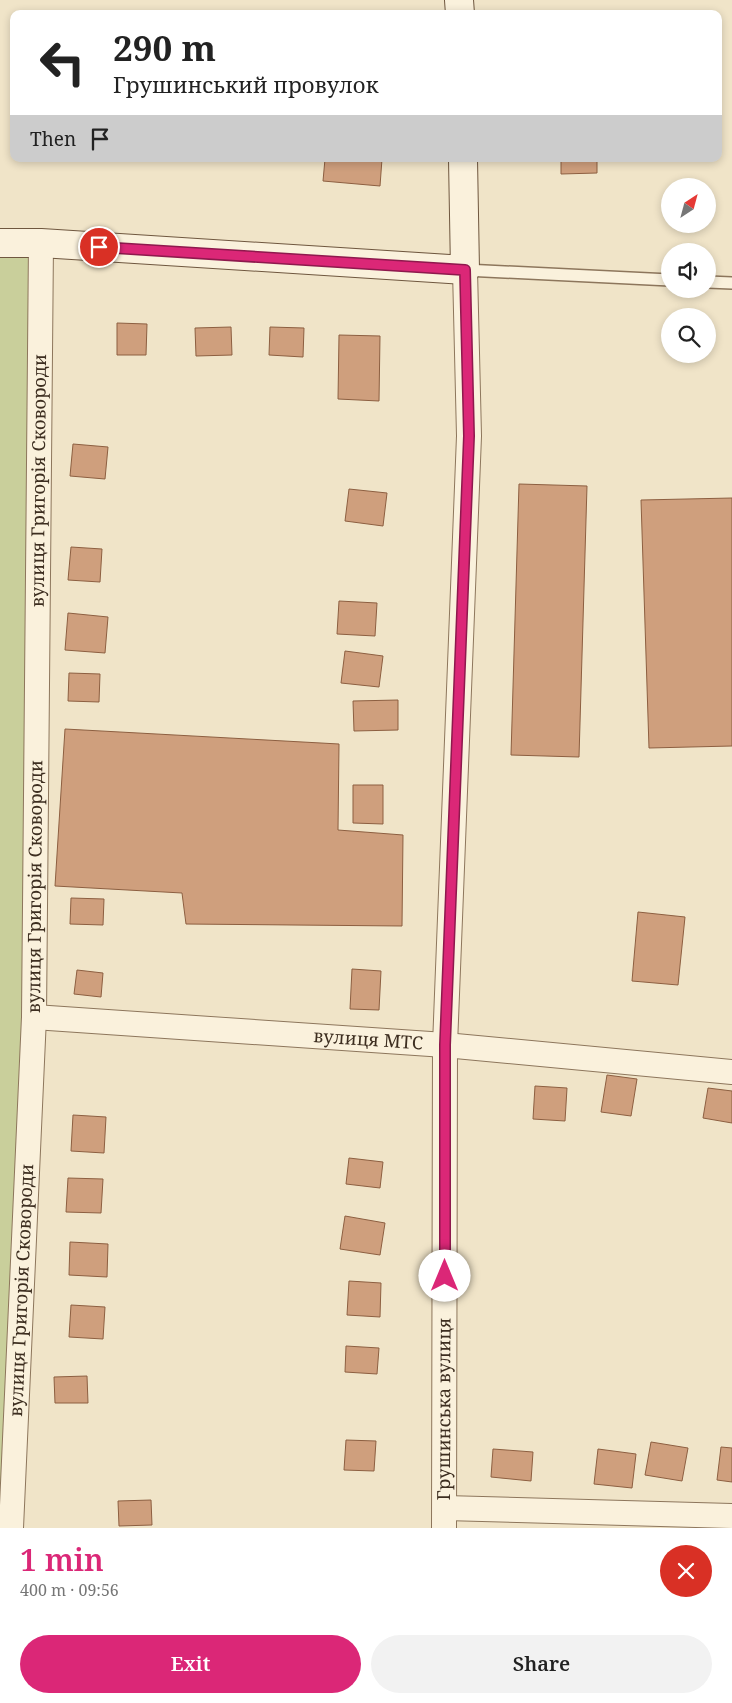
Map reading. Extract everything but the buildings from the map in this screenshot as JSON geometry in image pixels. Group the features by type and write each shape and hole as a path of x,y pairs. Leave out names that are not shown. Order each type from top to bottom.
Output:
{"main road":[{"path":"0,243 41,243 465,270 463,162"}],"street":[{"name":"вулиця Григорія Сковороди","path":"11,1528 34,1017 41,243"},
{"name":"Грушинська вулиця","path":"444,1518 445,1045 469,436 465,270"},
{"name":"вулиця МТС","path":"34,1017 445,1045 732,1072"},
{"path":"444,1518 732,1516"}],"lane":[{"path":"465,270 661,280"},
{"path":"716,282 732,283"}],"green space":[{"path":"0,243 41,243 34,1017 0,1528"}],"route":[{"path":"99,247 465,270 469,436 445,1045 445,1276"}]}
